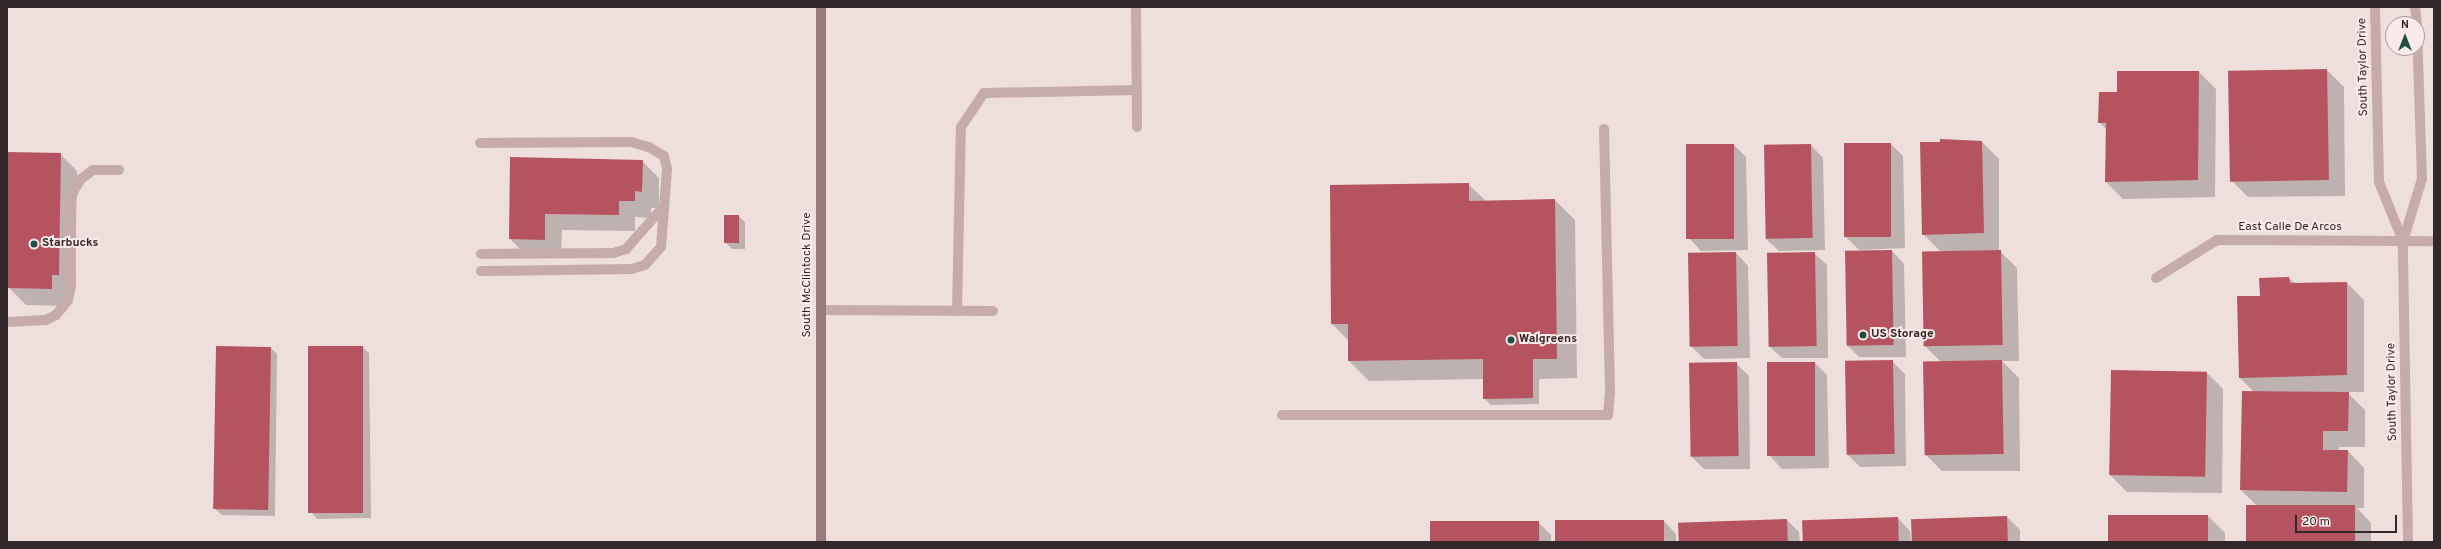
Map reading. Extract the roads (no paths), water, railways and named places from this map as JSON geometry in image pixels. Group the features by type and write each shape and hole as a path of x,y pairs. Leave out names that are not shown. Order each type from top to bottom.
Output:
{"main road":[{"name":"South McClintock Drive","path":"821,7 821,542"}],"street":[{"path":"1136,7 1137,127"},
{"name":"South Taylor Drive","path":"2375,7 2379,182 2403,241"},
{"name":"South Taylor Drive","path":"2408,542 2403,241 2422,179 2418,56"},
{"path":"957,311 961,127 984,93 1136,90"},
{"path":"1282,415 1608,415 1610,391 1604,129"},
{"path":"480,143 631,142 650,147 664,156 667,169 661,247 645,265 632,269 481,271"},
{"path":"7,322 46,320 56,315 68,300 71,286 70,202 74,190 81,179 93,170 119,170"},
{"path":"481,254 613,253 626,249 664,206"},
{"name":"East Calle De Arcos","path":"2156,278 2218,240 2434,241"},
{"path":"821,310 993,311"}],"place":[{"name":"Starbucks","path":"34,244"},
{"name":"US Storage","path":"1863,335"},
{"name":"Walgreens","path":"1511,340"}]}
